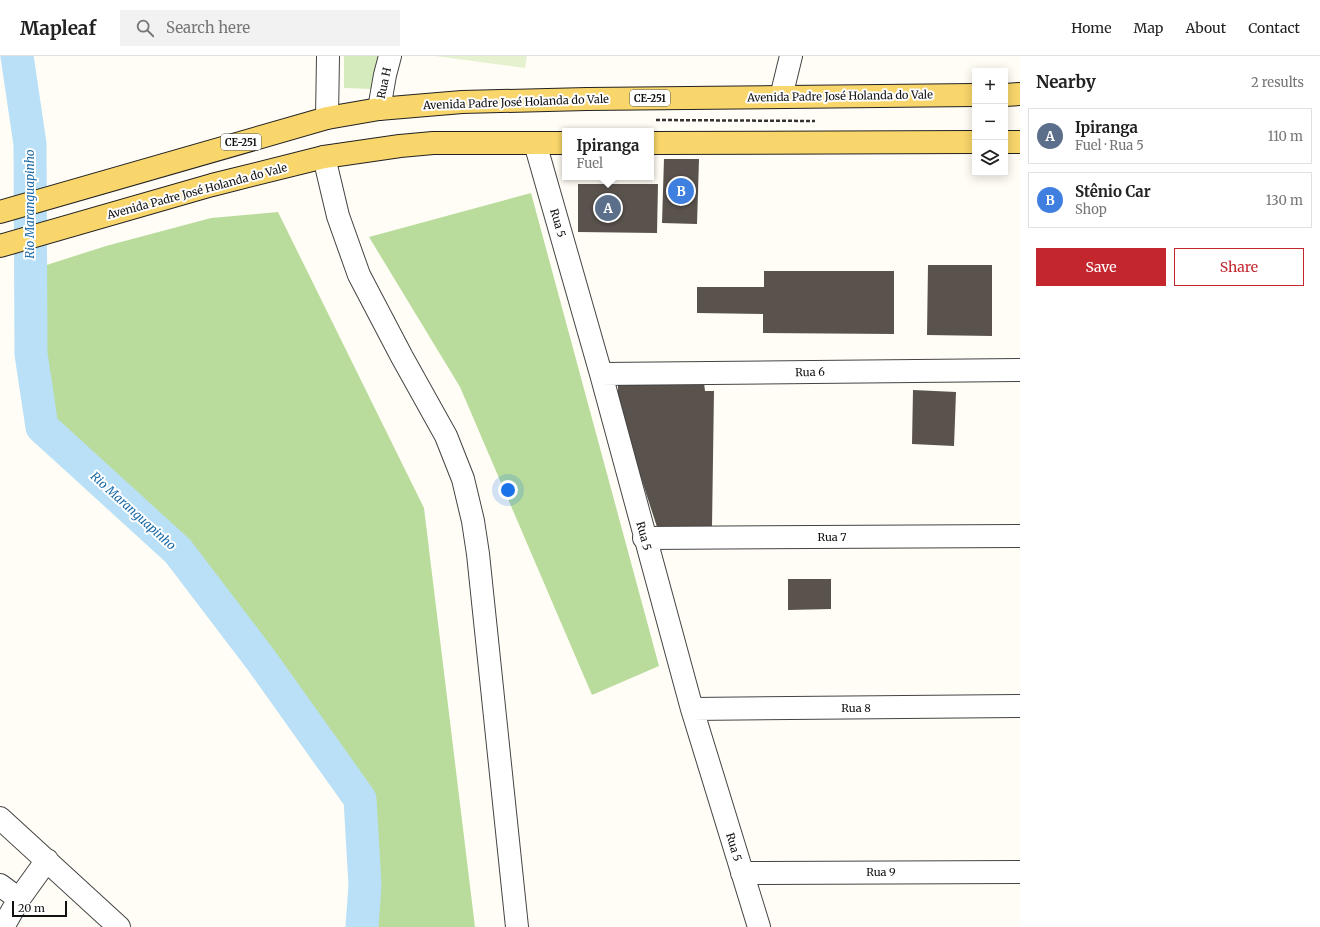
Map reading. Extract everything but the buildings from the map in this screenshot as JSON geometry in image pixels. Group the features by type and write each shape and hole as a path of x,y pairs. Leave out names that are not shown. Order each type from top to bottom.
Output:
{"main road":[{"path":"1008,95 1020,94"},
{"name":"Avenida Padre José Holanda do Vale","path":"0,212 327,118 379,109 462,102 587,99 972,95"},
{"path":"654,143 972,142"},
{"path":"1008,142 1020,142"},
{"name":"Avenida Padre José Holanda do Vale","path":"0,246 212,185 324,157 400,146 433,143 562,143"}],"street":[{"path":"327,118 328,56"},
{"name":"Rua H","path":"379,109 390,56"},
{"path":"781,97 791,56"},
{"name":"Rua 5","path":"535,143 601,374 644,538 692,709 759,927"},
{"path":"324,157 338,216 359,274 402,357 446,436 464,479 478,554 517,927"},
{"name":"Rua 6","path":"601,374 1020,370"},
{"name":"Rua 7","path":"644,538 1020,536"},
{"name":"Rua 8","path":"692,709 1020,706"},
{"path":"0,818 120,927"},
{"path":"3,927 19,899 47,860"},
{"name":"Rua 9","path":"742,873 1020,872"},
{"path":"0,885 19,899"}],"green space":[{"path":"344,56 381,56 372,89 344,88"},
{"path":"435,56 527,56 525,68"},
{"path":"531,193 659,666 592,695 460,387 369,237"},
{"path":"278,212 424,508 475,927 362,927 365,885 360,799 261,660 178,551 42,427 31,354 31,270 106,246 211,218"}],"waterway":[{"name":"Rio Maranguapinho","path":"17,56 30,144 31,354 42,427 178,551 261,660 360,799 365,885 362,927"}],"place":[{"name":"Stênio Car","path":"681,191"},
{"name":"Ipiranga","path":"608,208"}]}
